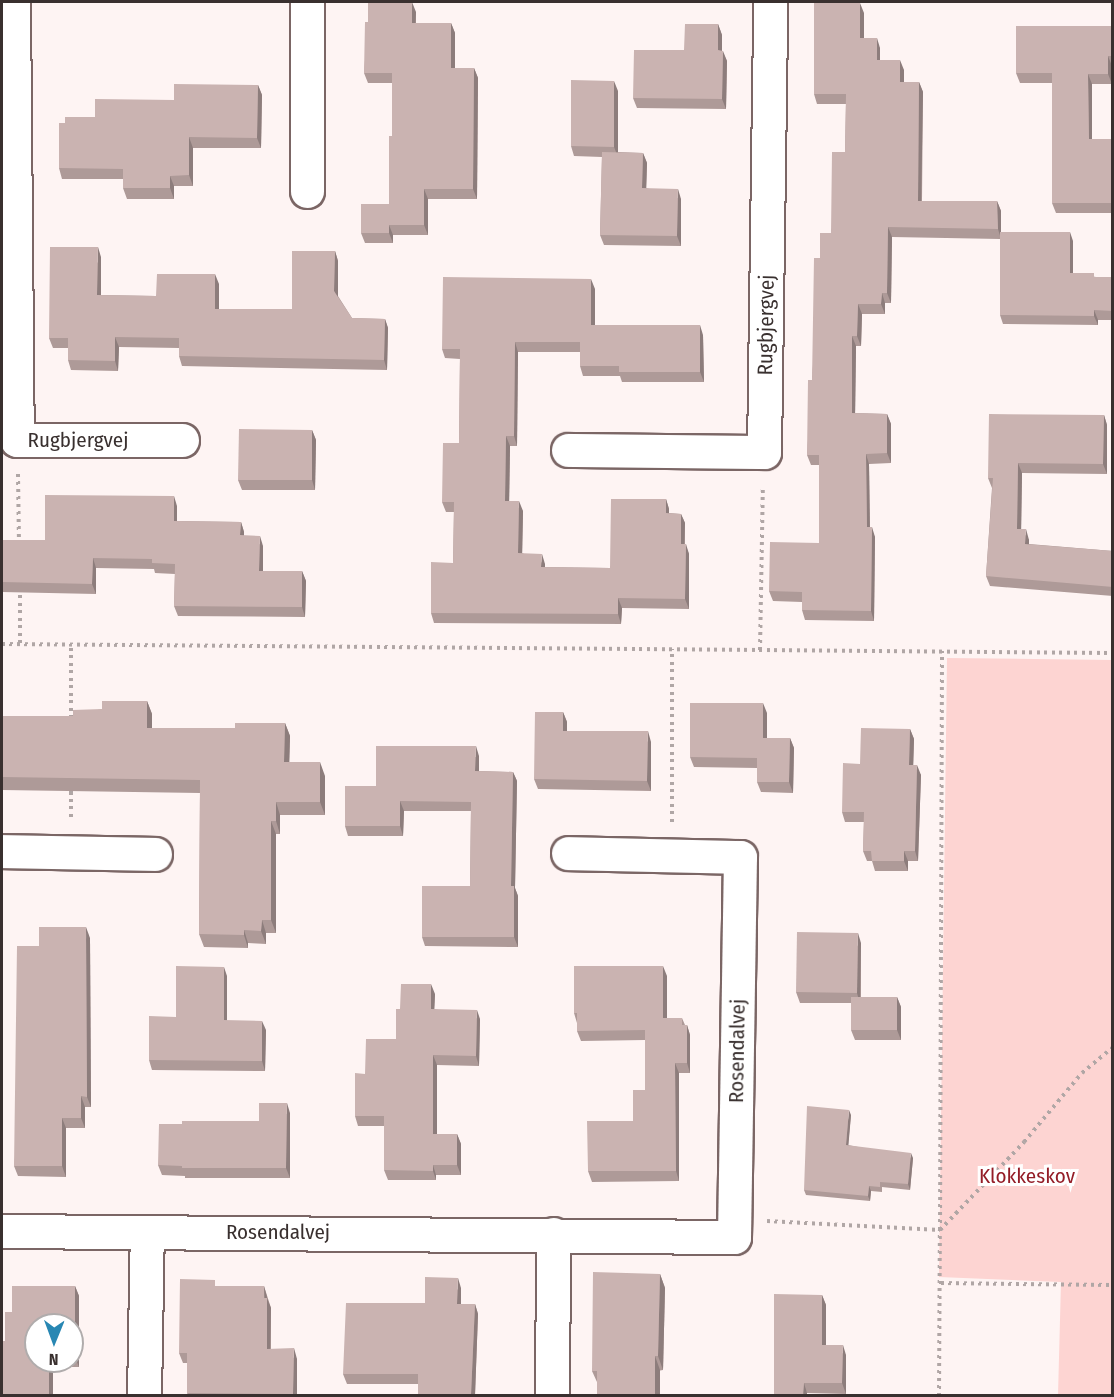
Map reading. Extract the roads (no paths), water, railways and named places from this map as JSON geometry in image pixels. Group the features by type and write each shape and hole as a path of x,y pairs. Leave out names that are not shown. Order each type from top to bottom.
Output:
{"street":[{"name":"Rugbjergvej","path":"14,2 17,440 182,440"},
{"path":"307,2 307,191"},
{"name":"Rugbjergvej","path":"568,450 764,452 770,2"},
{"path":"2,851 155,854"},
{"name":"Rosendalvej","path":"2,1231 734,1237 740,857 568,852"},
{"path":"144,1395 147,1232"},
{"path":"552,1395 553,1234"}],"park label":[{"name":"Klokkeskov","path":"1027,1176"}]}
